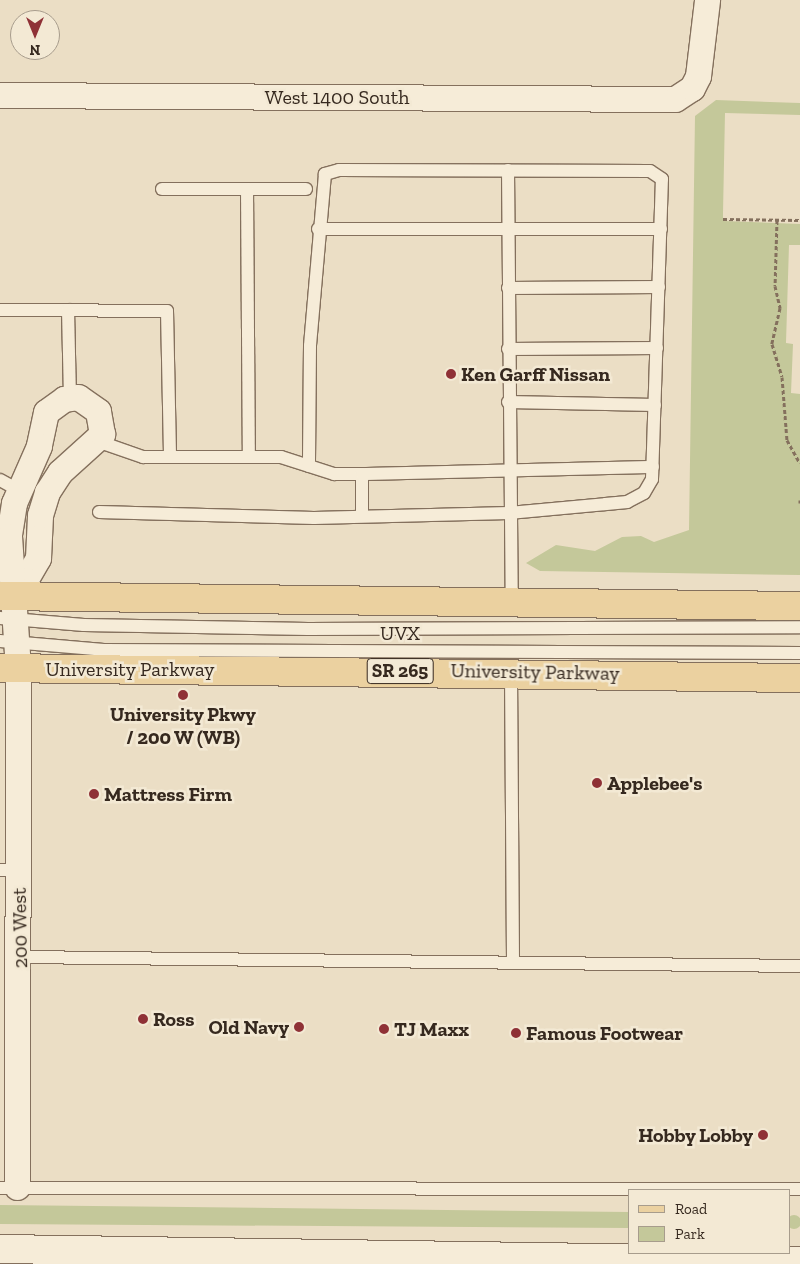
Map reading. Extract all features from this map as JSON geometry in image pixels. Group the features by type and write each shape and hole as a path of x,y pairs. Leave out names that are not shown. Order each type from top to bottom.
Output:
{"main road":[{"path":"8,631 512,603 800,606"},
{"name":"University Parkway","path":"8,631 511,672 800,678"}],"street":[{"name":"West 1400 South","path":"0,95 675,99 692,88 698,76 707,0"},
{"path":"8,631 38,558 40,515 47,492 60,472 97,441 102,434 98,410 78,397 70,398"},
{"name":"200 West","path":"8,1188 20,957 10,870 9,485 39,446 46,412 70,398"},
{"path":"0,1249 206,1257 716,1263 800,1261"}],"lane":[{"path":"99,512 362,516 508,514 627,502 644,493 652,479 653,467 662,179 650,171 339,170 325,174 318,229 310,346 309,466"},
{"path":"508,170 508,514 512,603"},
{"path":"162,189 306,189"},
{"path":"247,189 249,457"},
{"path":"318,229 661,230"},
{"path":"508,288 659,287"},
{"path":"0,310 167,311 170,457"},
{"path":"68,310 70,398"},
{"path":"508,349 657,348"},
{"path":"508,402 655,405"},
{"path":"97,441 143,457 281,457 334,474 653,467"},
{"path":"362,474 362,516"},
{"name":"UVX","path":"8,631 800,627"},
{"name":"UVX","path":"8,631 104,650 800,653"},
{"path":"511,672 513,963"},
{"path":"20,957 800,966"},
{"path":"8,1188 800,1189"}],"path":[{"path":"723,219 800,220"},
{"path":"777,220 775,286 780,308 772,344 782,377 787,440 800,463"}],"green space":[{"path":"716,100 800,103 800,115 725,113 723,221 800,224 800,245 789,245 786,343 793,344 791,393 800,394 800,575 540,571 526,563 556,545 595,551 622,537 641,536 654,542 689,530 695,116"},
{"path":"0,1205 628,1212 628,1228 0,1224"},
{"path":"791,1215 797,1215 801,1219 801,1225 797,1229 790,1228"}],"place":[{"name":"Ken Garff Nissan","path":"451,374"},
{"name":"University Pkwy / 200 W (WB)","path":"183,695"},
{"name":"Applebee's","path":"597,783"},
{"name":"Mattress Firm","path":"94,794"},
{"name":"Ross","path":"143,1019"},
{"name":"Old Navy","path":"299,1027"},
{"name":"TJ Maxx","path":"384,1029"},
{"name":"Famous Footwear","path":"516,1033"},
{"name":"Hobby Lobby","path":"763,1135"}]}
